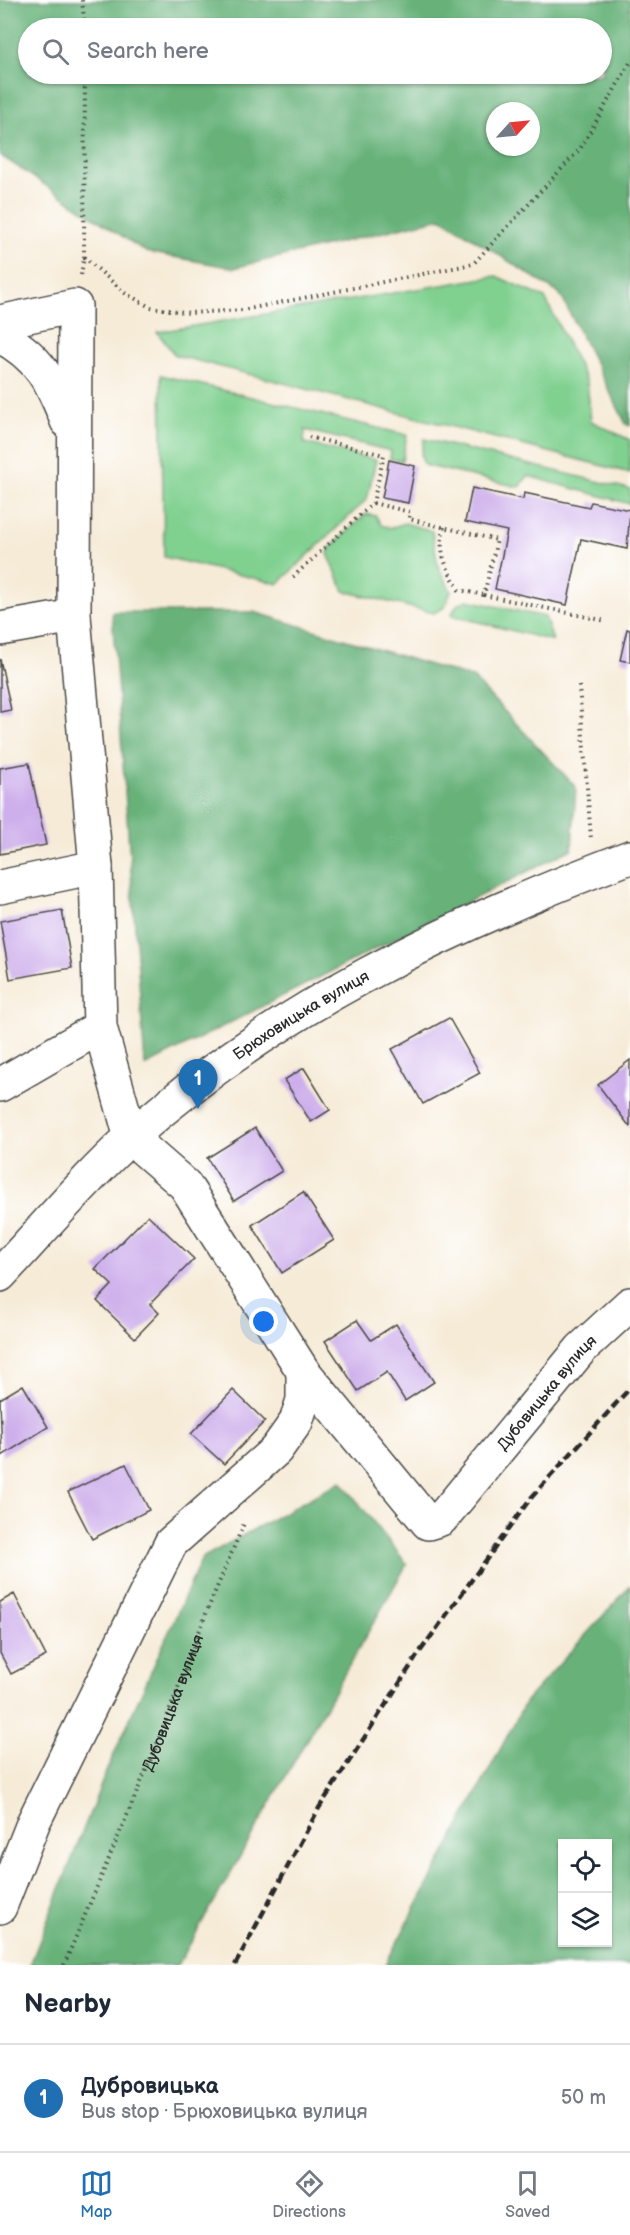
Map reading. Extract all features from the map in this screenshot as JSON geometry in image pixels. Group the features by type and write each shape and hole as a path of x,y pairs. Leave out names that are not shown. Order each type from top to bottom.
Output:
{"street":[{"path":"0,322 75,306 74,616 96,867 100,1027 131,1138"},
{"path":"0,336 35,360 52,382 73,436"},
{"path":"0,629 74,616"},
{"name":"Брюховицька вулиця","path":"0,1275 131,1138 230,1058 359,977 459,929 630,857"},
{"path":"0,887 96,867"},
{"path":"0,1085 100,1027"},
{"name":"Дубовицька вулиця","path":"131,1138 185,1185 303,1371 428,1523 441,1519 581,1349 630,1304"},
{"path":"0,1907 34,1821 171,1543 276,1450 296,1422 303,1400 303,1371"}],"path":[{"path":"82,0 84,18"},
{"path":"84,257 125,293 150,307 190,313 243,310 473,264 580,149 630,63"},
{"path":"75,306 84,257 85,84"},
{"path":"293,577 373,503 384,455 309,437"},
{"path":"373,503 410,512 409,519 497,540 484,595"},
{"path":"444,527 440,542 443,562 459,590 606,621"},
{"name":"Дубовицька вулиця","path":"64,1965 155,1749 207,1611 249,1512"}],"green space":[{"path":"0,0 630,0 630,426 626,424 560,294 441,218 234,268 146,252 0,155"},
{"path":"496,276 545,298 587,382 591,421 630,440 630,473 175,355 157,332"},
{"path":"161,375 407,435 402,461 390,459 391,451 305,430 304,443 376,460 367,499 278,584 164,557"},
{"path":"424,439 630,489 630,504 528,476 519,487 424,465 421,455"},
{"path":"366,514 376,516 381,525 390,528 405,523 432,531 438,566 451,591 445,607 434,613 344,591 328,554 329,549"},
{"path":"467,600 545,617 553,641 451,615 457,605"},
{"path":"112,612 254,612 473,678 576,787 572,849 145,1066"},
{"path":"341,1481 407,1564 178,1965 30,1965 106,1772 202,1558"},
{"path":"630,1586 630,1965 385,1965 526,1701"}],"building":[{"path":"389,460 415,466 408,503 382,498"},
{"path":"472,488 523,499 524,493 589,507 591,502 630,510 627,549 581,539 567,605 495,589 507,531 465,522"},
{"path":"627,629 630,630 630,662 620,660"},
{"path":"0,659 11,710 0,712"},
{"path":"29,763 46,845 0,854 0,768"},
{"path":"62,910 72,968 10,979 0,921"},
{"path":"449,1018 480,1073 423,1104 392,1049"},
{"path":"630,1060 630,1127 598,1085"},
{"path":"304,1068 330,1110 311,1122 284,1080"},
{"path":"255,1128 282,1171 234,1201 207,1158"},
{"path":"303,1192 334,1240 282,1273 252,1225"},
{"path":"148,1215 194,1259 150,1304 159,1313 135,1338 97,1301 112,1285 95,1269"},
{"path":"357,1320 371,1340 396,1324 434,1382 405,1401 387,1372 358,1391 325,1341"},
{"path":"23,1385 48,1427 2,1456 0,1399"},
{"path":"233,1390 265,1421 224,1464 191,1434"},
{"path":"126,1464 149,1510 92,1539 68,1492"},
{"path":"14,1594 46,1656 11,1674 0,1653 0,1602"}],"railway":[{"path":"235,1965 319,1808 419,1653 530,1499 630,1388"}],"place":[{"name":"Дубровицька","path":"198,1109"}]}
